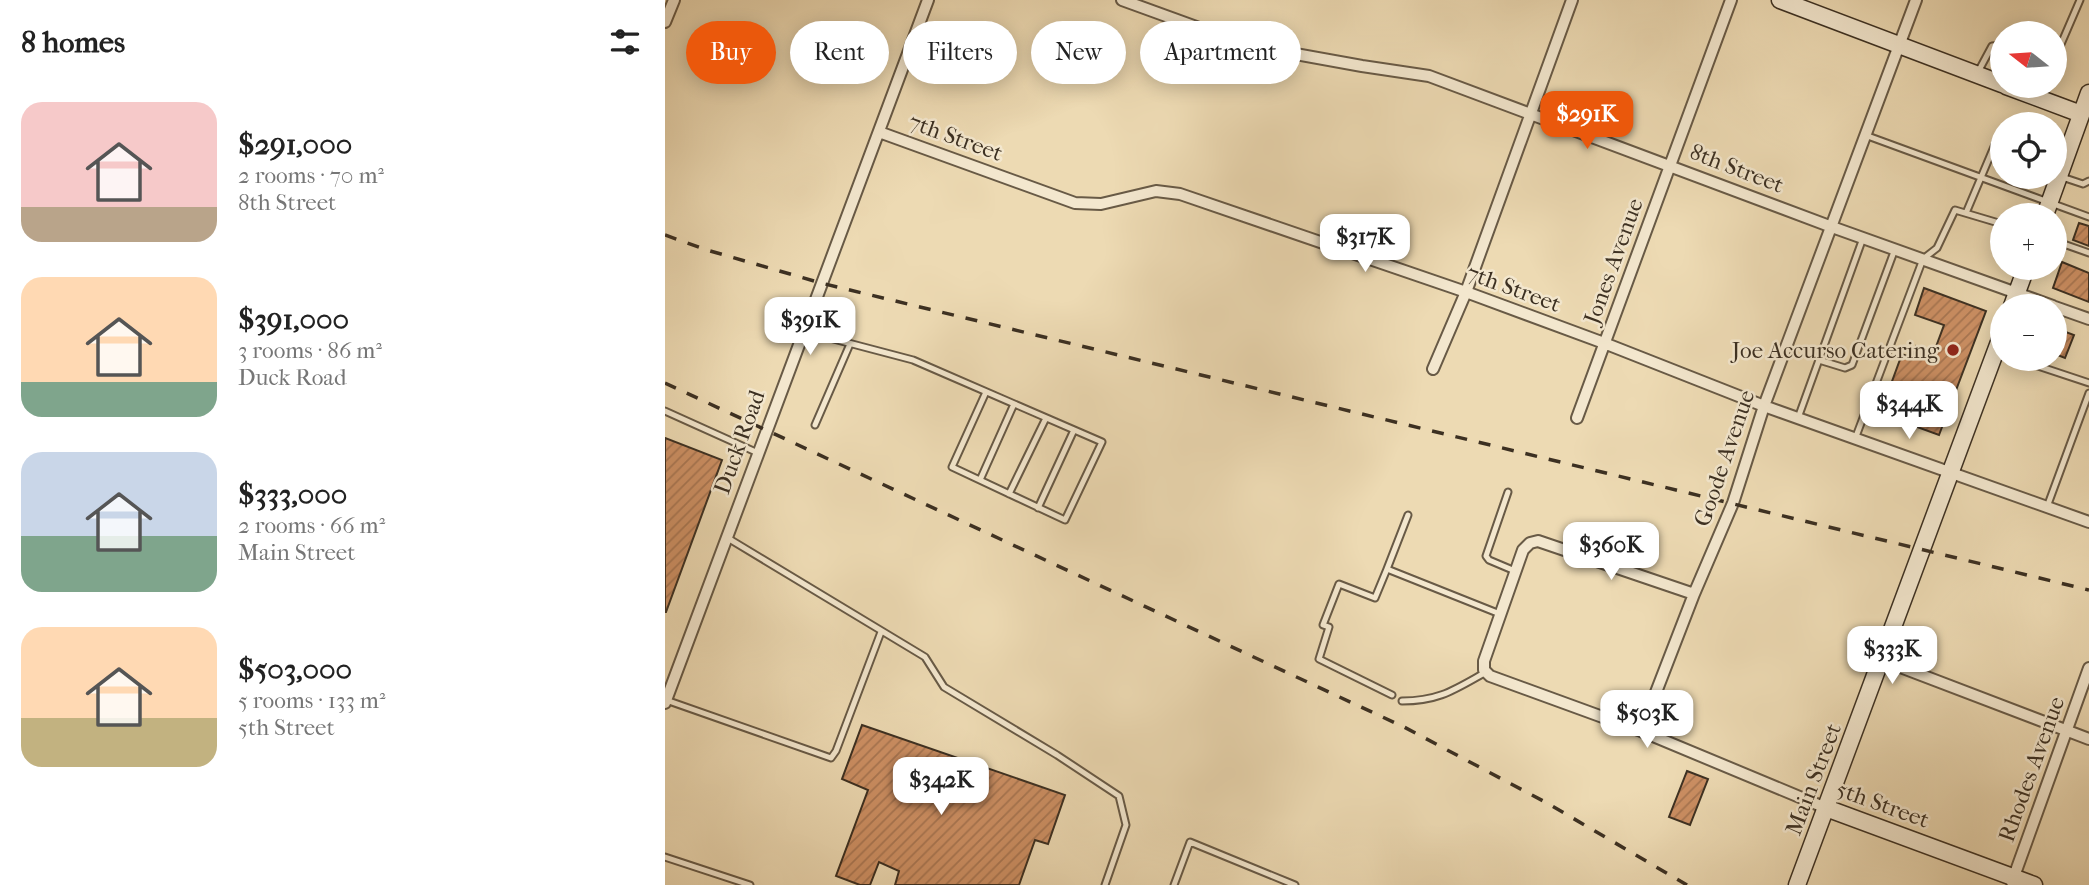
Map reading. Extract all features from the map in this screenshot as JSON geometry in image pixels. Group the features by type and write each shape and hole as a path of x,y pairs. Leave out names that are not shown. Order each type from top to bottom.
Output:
{"main road":[{"path":"1780,0 1990,80"},
{"path":"2067,159 2085,115 2089,93"},
{"path":"2039,98 2085,115"},
{"name":"Main Street","path":"1797,885 1990,367"},
{"name":"5th Street","path":"1826,808 2013,881 2034,885"}],"street":[{"path":"665,22 674,0"},
{"name":"Duck Road","path":"666,702 669,678 726,537 928,0"},
{"name":"8th Street","path":"1122,0 1246,45 1429,76 1923,259 2001,294"},
{"path":"1433,369 1466,292 1572,0"},
{"name":"Jones Avenue","path":"1577,418 1731,0"},
{"name":"Goode Avenue","path":"1641,731 1694,594 1733,503 1763,406 1916,0"},
{"name":"7th Street","path":"879,132 1075,203 1101,204 1156,191 1180,194 1466,292 1763,406 2089,522"},
{"name":"8th Street","path":"2067,311 2089,319"},
{"path":"1485,671 1484,661 1515,571 1523,550 1530,543 1538,541 1694,594"},
{"path":"1882,660 2089,739"},
{"name":"Rhodes Avenue","path":"2013,881 2089,668"},
{"name":"5th Street","path":"1485,671 1490,676 1641,731 1826,808"}],"lane":[{"path":"2067,30 2080,0"},
{"path":"1977,75 1990,50"},
{"path":"1865,135 2033,203"},
{"path":"1966,212 1990,158"},
{"path":"2067,178 2086,182 2089,175"},
{"path":"1855,439 1923,259 1937,248 1955,210 1990,220"},
{"path":"2067,213 2089,217"},
{"path":"1798,418 1863,238"},
{"path":"2067,246 2089,253"},
{"path":"1819,360 1845,368 1852,365 1895,249"},
{"path":"803,331 913,360 1102,442 1065,520 952,467 986,392"},
{"path":"815,425 850,344"},
{"path":"2053,371 2089,383"},
{"path":"2047,507 2089,393"},
{"path":"980,480 1014,404"},
{"path":"665,411 758,453"},
{"path":"1009,494 1046,418"},
{"path":"1038,508 1074,430"},
{"path":"1508,492 1486,556 1489,560 1515,571"},
{"path":"1392,695 1319,659 1329,627 1323,625 1339,584 1375,598 1408,514"},
{"path":"726,537 925,657 944,687 1119,796 1126,825 1105,885"},
{"path":"1387,569 1500,614"},
{"path":"666,702 831,758 881,632"},
{"path":"1402,701 1425,701 1451,692 1485,671"},
{"path":"1174,885 1190,842 1295,885"},
{"path":"665,857 750,885"}],"building":[{"path":"2079,223 2089,226 2089,246 2073,240"},
{"path":"2067,264 2089,273 2089,302 2053,288 2056,280 2067,280"},
{"path":"1924,288 1986,311 1939,435 1917,427 1922,416 1912,412 1914,407 1883,397 1902,354 1912,358 1916,346 1934,352 1944,325 1915,315"},
{"path":"2067,332 2074,335 2067,353"},
{"path":"665,438 722,460 666,612 665,612"},
{"path":"862,725 1065,795 1048,844 1035,840 1019,885 895,885 899,871 879,862 870,885 860,885 836,876 868,790 842,779"},
{"path":"1687,771 1708,779 1690,825 1669,817"}],"railway":[{"path":"665,235 821,283 2089,590"},
{"path":"665,383 1404,727 1547,803 1687,885"}],"place":[{"name":"Joe Accurso Catering","path":"1953,350"}]}
